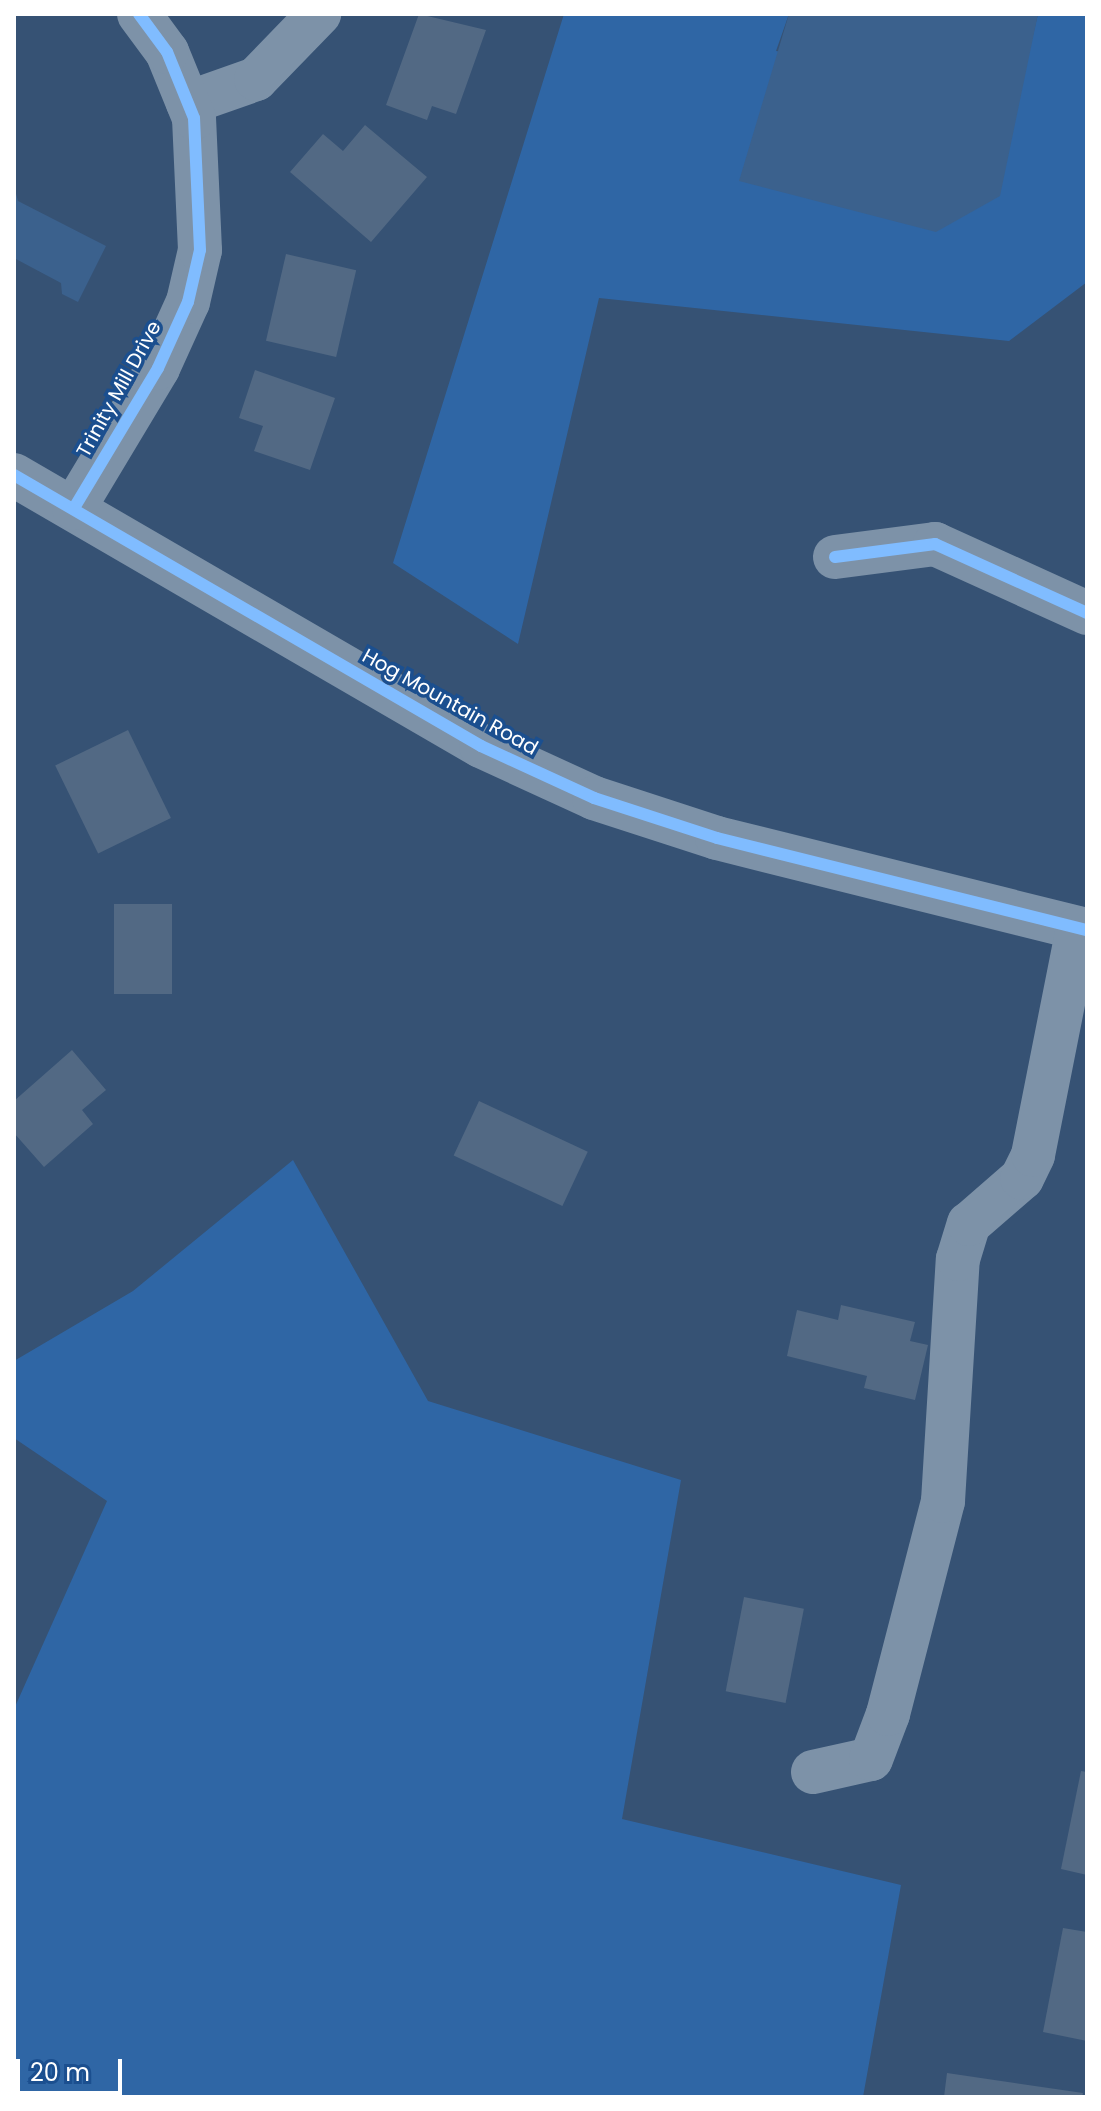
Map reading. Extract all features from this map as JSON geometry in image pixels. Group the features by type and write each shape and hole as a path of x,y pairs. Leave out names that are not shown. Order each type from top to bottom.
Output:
{"street":[{"name":"Trinity Mill Drive","path":"74,508 158,368 188,302 201,190 188,103 167,52 139,14"},
{"path":"188,103 256,79 319,14"},
{"name":"Hog Mountain Road","path":"14,475 481,746 594,798 732,842 1082,929"},
{"path":"835,557 935,544 1087,613"},
{"path":"813,1772 871,1759 888,1714 943,1501 958,1259 969,1224 1022,1178 1033,1155 1082,929"}],"shaded area":[{"path":"564,14 789,14 776,51 1020,90 1038,14 1087,14 1087,282 1009,341 599,298 518,644 393,563"},
{"path":"789,14 1038,14 1000,196 936,232 739,181"},
{"path":"14,186 18,201 106,246 78,302 62,294 61,283 14,258"},
{"path":"293,1160 428,1401 681,1480 622,1819 901,1885 863,2097 14,2097 14,1709 107,1501 14,1438 14,1361 133,1291"}],"building":[{"path":"419,14 486,30 456,114 432,106 427,120 386,105"},
{"path":"365,125 427,177 371,242 290,172 323,134 343,151"},
{"path":"286,254 356,270 336,357 266,341"},
{"path":"255,370 335,398 310,470 254,451 263,426 239,418"},
{"path":"128,730 171,818 98,854 55,766"},
{"path":"114,904 172,904 172,994 114,994"},
{"path":"72,1050 106,1090 82,1110 93,1124 44,1167 14,1133 14,1101"},
{"path":"479,1101 588,1152 562,1206 454,1155"},
{"path":"841,1305 915,1322 910,1341 928,1345 915,1400 864,1388 867,1376 787,1356 797,1310 838,1320"},
{"path":"744,1597 804,1609 786,1703 726,1691"},
{"path":"1081,1771 1087,1772 1087,1875 1061,1869"},
{"path":"1063,1928 1087,1932 1087,2041 1043,2032"},
{"path":"947,2073 1083,2093 1082,2097 944,2097"}],"cycle path":[{"path":"74,508 158,368 188,302 200,250 194,118 167,52 139,14"},
{"path":"14,475 481,746 594,798 717,838 1087,930"},
{"path":"835,557 935,544 1087,613"}]}
